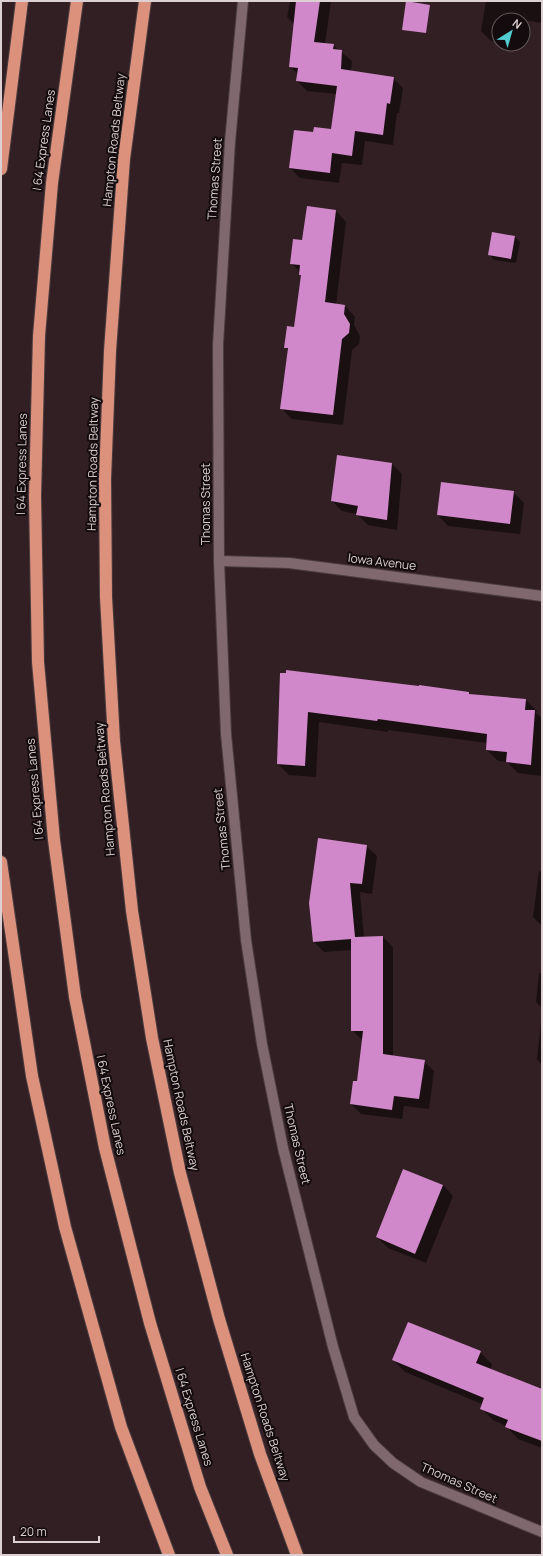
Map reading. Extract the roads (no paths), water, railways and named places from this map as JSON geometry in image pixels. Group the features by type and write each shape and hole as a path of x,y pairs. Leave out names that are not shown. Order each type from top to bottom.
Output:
{"highway":[{"path":"1,169 22,1"},
{"name":"I 64 Express Lanes","path":"77,1 52,183 40,336 35,489 38,662 54,840 75,997 105,1148 150,1323 200,1487 227,1555"},
{"name":"Hampton Roads Beltway","path":"145,1 124,159 111,331 105,494 106,597 114,741 132,911 152,1038 180,1173 219,1319 258,1446 297,1555"},
{"path":"1,862 32,1076 65,1227 121,1427 169,1555"}],"street":[{"name":"Thomas Street","path":"243,1 230,142 218,345 219,560 226,734 246,940 262,1044 285,1156 333,1347 354,1417 374,1445 393,1463 421,1482 542,1532"},
{"name":"Iowa Avenue","path":"219,560 289,563 542,596"}]}
